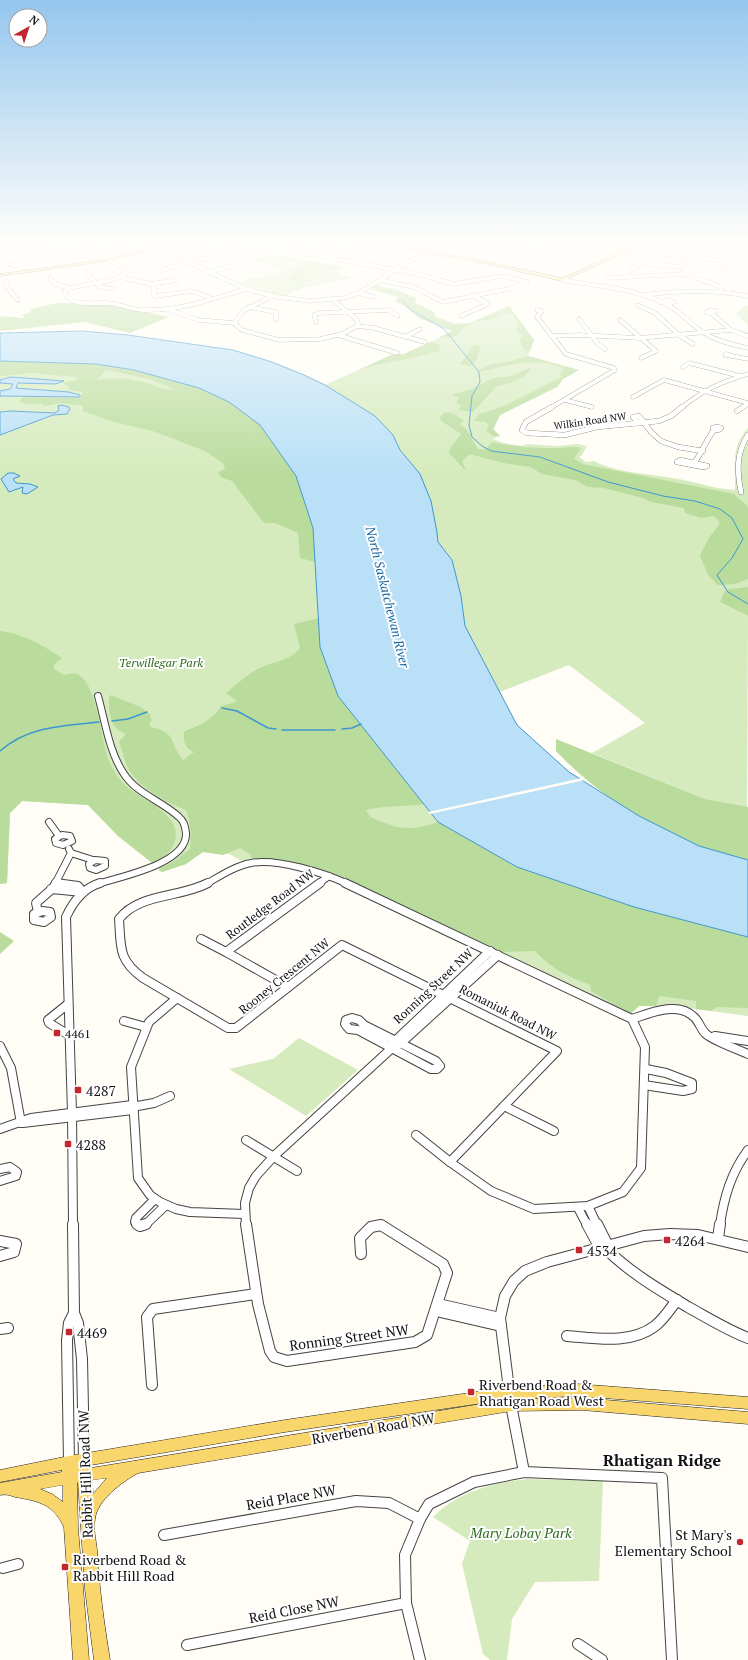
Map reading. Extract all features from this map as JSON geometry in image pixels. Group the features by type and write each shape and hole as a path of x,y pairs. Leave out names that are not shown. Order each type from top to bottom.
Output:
{"main road":[{"name":"Riverbend Road NW","path":"0,1476 69,1462 285,1426 577,1390 748,1404"},
{"name":"Riverbend Road NW","path":"0,1489 84,1474 294,1442 511,1399 748,1418"},
{"name":"Rabbit Hill Road NW","path":"84,1460 92,1589 102,1660"},
{"name":"Rabbit Hill Road NW","path":"69,1462 71,1528 81,1660"},
{"path":"87,1524 98,1496 118,1477 138,1466"},
{"path":"0,1489 25,1491 52,1500 66,1516 71,1528"}],"street":[{"path":"210,321 234,324 242,330 281,340 303,340 336,335 348,332 357,326 405,336 425,342"},
{"path":"357,321 357,326"},
{"path":"537,414 565,400 615,370 614,368 566,354 540,321"},
{"path":"581,321 598,344 605,349"},
{"path":"622,321 656,351 641,358"},
{"path":"664,321 679,335 693,344"},
{"path":"690,321 703,332 726,342 748,348"},
{"path":"721,321 730,329 748,336"},
{"path":"405,336 420,329"},
{"path":"551,336 591,335 639,338 694,334 730,329"},
{"path":"336,335 397,353"},
{"path":"732,356 748,358"},
{"path":"683,367 689,363 740,376"},
{"name":"Wilkin Road NW","path":"537,414 526,422 522,430 527,433 564,435 596,427 659,421 671,416 703,391 721,382 748,374"},
{"path":"633,397 664,380 748,403"},
{"path":"565,400 592,407"},
{"path":"737,411 748,403"},
{"path":"537,414 544,415"},
{"path":"640,423 656,438 662,441 684,448 703,451"},
{"path":"693,464 703,453 707,437 715,429"},
{"path":"741,492 738,458 742,441 748,435"},
{"name":"Rabbit Hill Road NW","path":"84,1460 82,1359 78,1323 74,1313 72,1115 68,1035 66,917 72,902 83,892 104,880 150,868 164,862 178,851 186,837 186,829 179,817 133,784 124,775 118,763 98,696"},
{"path":"49,822 59,836 55,839 56,844 66,845 71,853 93,860"},
{"path":"38,912 36,906 38,901 54,886 71,853"},
{"name":"Rooney Crescent NW","path":"447,995 342,945 243,1024 234,1029 228,1028 143,978 131,969 124,960 120,948 119,922 126,910 141,902 193,890 232,869 251,863 273,863 301,868 329,876 494,953"},
{"name":"Routledge Road NW","path":"226,952 329,876"},
{"path":"54,886 83,892"},
{"name":"Routledge Road NW","path":"201,939 288,988"},
{"path":"416,1135 450,1162 491,1191 534,1209 583,1207 623,1192 641,1168 646,1069 644,1042 632,1020 494,953"},
{"name":"Ronning Street NW","path":"361,1254 360,1238 372,1226 378,1224 385,1226 445,1266 447,1273 427,1335 418,1341 282,1360 274,1357 270,1351 256,1294 244,1214 246,1195 252,1182 274,1156 494,953"},
{"name":"Romaniuk Road NW","path":"447,995 557,1051 450,1162"},
{"path":"177,998 159,1012 146,1027 131,1067 138,1178 145,1189 155,1199 166,1205 190,1212 244,1214"},
{"path":"68,1004 48,1020 49,1023 68,1035"},
{"path":"632,1020 664,1009 689,1012 701,1023 705,1034 748,1054"},
{"name":"Ronning Street NW","path":"352,1018 359,1020 364,1025 396,1044 358,1030 349,1029 345,1024 346,1020 352,1018"},
{"path":"124,1021 146,1027"},
{"path":"705,1034 748,1041"},
{"path":"0,1046 11,1068 20,1123"},
{"path":"644,1085 683,1091 692,1090 692,1083 666,1073 646,1069"},
{"path":"0,1129 20,1123 154,1103 170,1096"},
{"path":"504,1106 554,1131"},
{"path":"246,1140 297,1171"},
{"path":"718,1238 729,1181 738,1164 748,1150"},
{"path":"0,1169 10,1167 17,1172 16,1176 0,1181"},
{"path":"155,1199 136,1218 135,1222 137,1224 145,1225 166,1205"},
{"path":"583,1207 604,1247 616,1260 631,1272 725,1328 748,1338"},
{"path":"524,1472 511,1399 501,1322 505,1296 514,1281 525,1271 547,1262 644,1236 692,1234 718,1238 748,1247"},
{"path":"0,1241 5,1240 16,1244 14,1252 0,1256"},
{"path":"152,1385 147,1317 150,1312 160,1307 256,1294"},
{"path":"567,1336 616,1338 638,1335 655,1326 677,1300"},
{"path":"437,1307 501,1322"},
{"name":"Rabbit Hill Road NW","path":"69,1462 67,1340 69,1323 74,1313"},
{"path":"420,1660 406,1603 406,1555 420,1520 429,1504 446,1494 474,1482 524,1472 662,1478 672,1660"},
{"name":"Reid Place NW","path":"164,1535 356,1501 389,1503 420,1520"},
{"path":"2,1568 18,1564"},
{"name":"Reid Close NW","path":"187,1645 406,1603"},
{"path":"578,1644 602,1660"}],"green space":[{"path":"0,321 158,321 130,333 84,322 0,331"},
{"path":"428,321 448,321 455,324 479,321 461,329 460,333 454,337 440,337 452,331"},
{"path":"475,321 520,321 534,340 528,356 579,370 563,379 557,387 500,415 493,429 500,436 493,439 503,443 522,446 527,444 557,446 578,444 587,446 582,455 579,457 586,462 594,461 611,468 680,479 735,490 736,450 742,435 748,428 748,591 720,602 748,616 747,808 705,799 592,753 645,723 569,665 500,692 465,626 461,596 452,560 438,542 437,532 420,474 400,450 393,435 375,416 325,385 391,355 404,354"},
{"path":"518,321 520,321 534,340 530,351 524,350 520,340 523,335 516,332 519,323"},
{"path":"430,342 440,345 439,351 361,369 391,355 404,354"},
{"path":"474,344 481,347 476,361 470,366 460,364"},
{"path":"528,356 579,370 563,379 557,387 500,415 493,429 500,436 493,436 486,431 489,426 486,422 474,421 479,414 490,411 531,393 561,377 560,374 563,368 542,362 531,362 476,372 491,364 507,362"},
{"name":"Terwillegar Park","path":"0,361 96,364 163,377 313,528 320,647 338,696 438,822 517,867 634,907 748,937 748,1016 673,1006 639,1006 630,1014 331,874 270,860 251,858 242,861 229,854 203,852 186,864 162,872 149,858 118,836 88,805 22,801 10,813 7,883 0,884"},
{"path":"0,361 96,364 134,370 199,388 229,402 260,425 296,476 313,528 315,562 300,558 298,533 275,523 264,523 232,481 221,477 218,472 225,469 223,463 205,451 153,431 110,421 83,411 83,406 61,403 44,406 41,404 22,403 19,401 23,397 81,398 83,392 70,390 69,387 63,383 78,380 76,377 32,373 0,376","holes":["107,370 149,379 174,389 164,389 147,383 128,379 110,378 97,380"]},
{"path":"529,368 531,369 521,378 511,383 497,386 473,412 458,410 461,406 456,402 459,398 451,395 472,389 494,378 512,376"},
{"path":"445,412 453,413 464,421 460,424 467,430 478,449 485,450 492,442 532,447 578,447 581,448 574,459 583,464 734,494 748,507 748,579 735,584 718,585 708,575 700,555 709,538 720,523 714,516 701,518 685,513 684,508 651,502 643,498 604,488 588,487 575,480 542,474 530,467 503,463 470,454 462,461 466,471 449,453 450,448 461,434 441,421 440,417"},
{"path":"748,587 748,616 720,602 724,592 729,589"},
{"path":"319,618 320,647 338,696 425,804 380,807 366,810 370,817 404,828 419,827 438,822 517,867 634,907 748,937 748,1008 717,1007 711,1011 696,1009 696,1001 659,996 656,1006 639,1006 630,1014 591,991 590,985 567,975 554,967 535,951 500,952 331,874 270,860 251,858 250,854 240,848 223,855 203,852 186,864 162,872 158,870 174,861 190,849 188,815 186,810 169,803 152,793 137,781 132,774 126,763 119,742 126,734 117,729 111,718 109,703 110,695 141,707 151,715 150,717 152,720 149,724 151,727 160,729 169,735 178,754 183,760 194,752 188,749 185,744 184,732 205,722 221,706 236,702 236,700 226,693 248,675 262,667 285,659 296,653 300,648 294,624"},
{"path":"0,631 25,637 48,649 62,658 54,665 54,669 64,675 77,674 85,681 91,691 95,703 110,763 119,779 130,789 166,815 172,822 176,831 175,841 163,857 152,863 118,836 88,805 22,801 10,813 7,883 0,884"},
{"path":"556,739 705,799 748,807 748,860 698,846 659,828 622,806 587,780 556,751"},
{"path":"0,932 14,941 0,954"},
{"path":"299,1038 358,1070 306,1116 229,1069 273,1059"},
{"name":"Mary Lobay Park","path":"528,1479 603,1481 599,1581 535,1582 512,1619 507,1660 490,1660 483,1654 462,1564 470,1541 433,1517 454,1501 477,1490 502,1483"}],"water":[{"name":"North Saskatchewan River","path":"82,331 128,335 233,350 272,362 304,375 325,385 375,416 393,435 400,450 420,474 431,501 438,542 452,560 461,596 465,626 517,725 569,772 639,816 699,846 748,860 748,937 634,907 517,867 438,822 338,696 320,647 313,528 296,476 260,425 229,402 199,388 134,370 96,364 0,361 0,333"},
{"path":"11,377 64,381 55,384 18,383 16,388 69,392 80,395 80,397 0,396 0,391 10,389 13,384 0,383 0,380"},
{"path":"62,405 69,407 70,409 67,414 53,415 0,435 0,412 55,413 59,410 58,406"},
{"path":"8,473 14,473 20,476 13,479 16,483 30,484 38,487 27,494 22,493 23,487 9,492 1,479"}],"pier":[{"path":"582,778 585,780 430,814 428,812"}],"waterway":[{"path":"431,321 444,329 479,372 480,382 472,396 469,425 472,437 482,446 491,451 540,457 608,482 663,496 695,501 720,509 732,518 743,539 732,558 717,575 728,592 748,604"},
{"path":"222,708 237,711 268,728 276,729"},
{"path":"112,721 128,719 147,712"},
{"path":"0,751 22,736 34,732 59,726 99,722"},
{"path":"342,729 352,728 361,724"},
{"path":"282,730 335,730"}],"place":[{"name":"4461","path":"57,1033"},
{"name":"4287","path":"78,1090"},
{"name":"4288","path":"68,1144"},
{"name":"4264","path":"667,1240"},
{"name":"4534","path":"579,1250"},
{"name":"4469","path":"69,1332"},
{"name":"Riverbend Road & Rhatigan Road West","path":"471,1392"},
{"name":"St Mary's Elementary School","path":"740,1542"},
{"name":"Riverbend Road & Rabbit Hill Road","path":"65,1567"}],"district":[{"name":"Rhatigan Ridge","path":"662,1460"}]}
